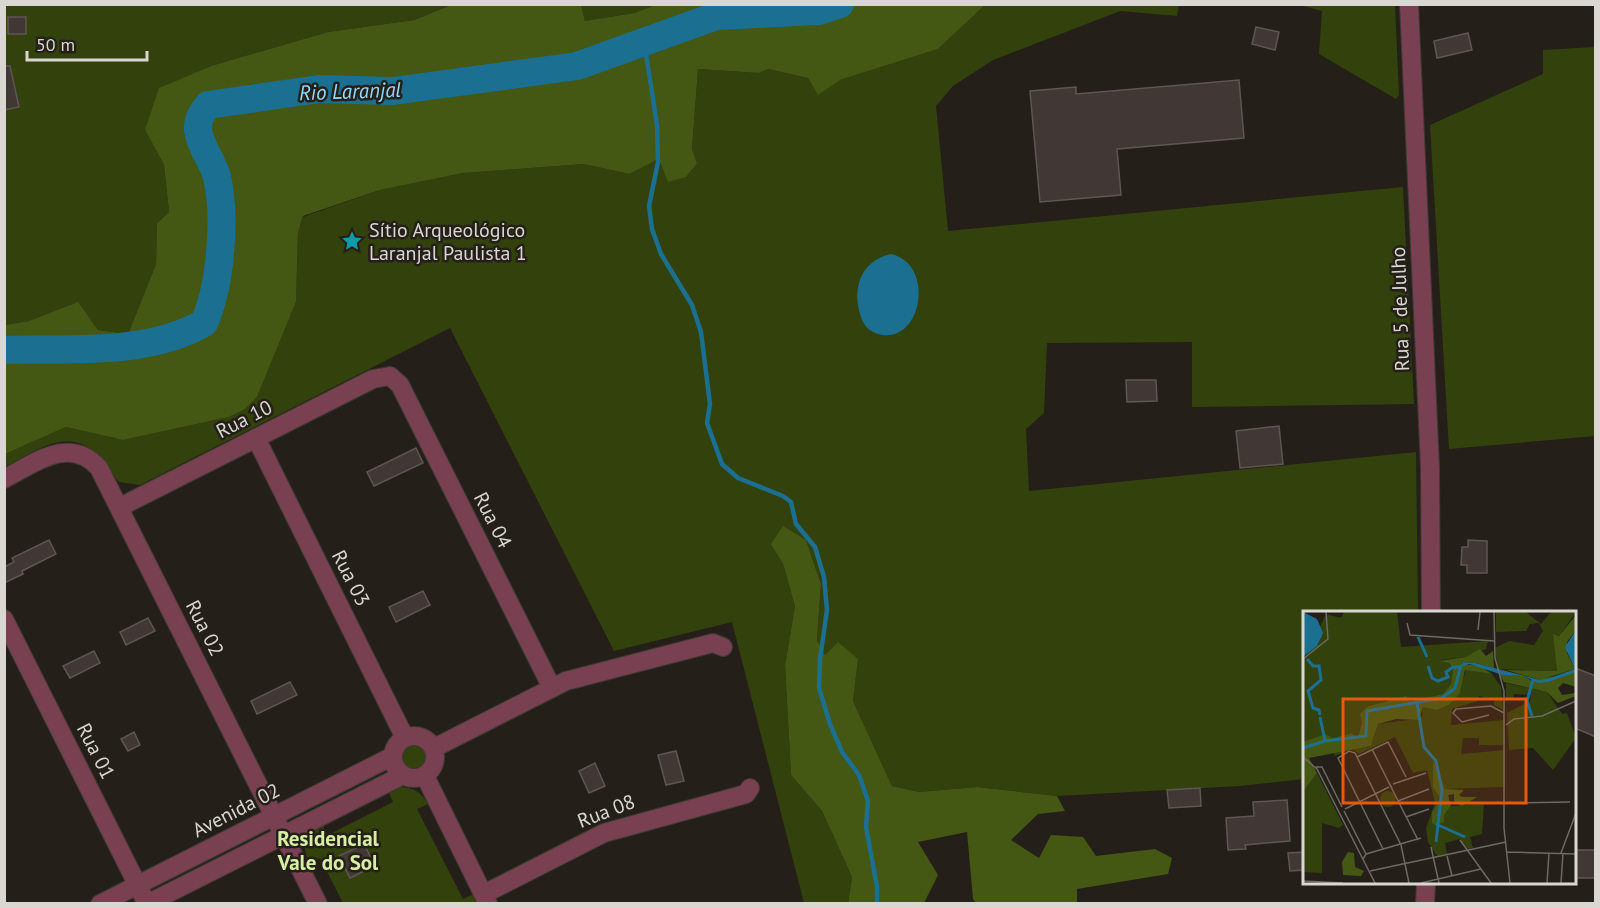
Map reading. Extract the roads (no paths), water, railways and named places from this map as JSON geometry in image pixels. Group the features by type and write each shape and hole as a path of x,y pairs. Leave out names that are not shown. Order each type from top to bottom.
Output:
{"street":[{"name":"Rua 5 de Julho","path":"1409,4 1430,467 1431,611"},
{"name":"Rua 10","path":"120,507 373,379 390,376"},
{"name":"Rua 04","path":"390,376 400,385 552,688"},
{"name":"Rua 03","path":"256,438 405,738"},
{"name":"Rua 02","path":"4,479 52,454 70,451 80,453 99,468 318,903"},
{"name":"Rua 01","path":"4,619 147,903"},
{"path":"434,748 552,688 581,676 712,643 723,647"},
{"path":"421,737 434,748 435,764 425,776 413,778 403,775 395,767 393,756 396,745 405,738 421,737"},
{"name":"Avenida 02","path":"100,903 393,756"},
{"path":"147,903 403,775"},
{"path":"425,776 486,899"},
{"name":"Rua 08","path":"486,899 604,833 746,794 750,788"},
{"path":"1425,903 1426,884"}],"water":[{"path":"891,254 905,261 914,272 918,287 918,302 913,317 905,328 893,334 878,334 868,329 862,320 857,298 858,288 860,279 871,263"}],"waterway":[{"name":"Rio Laranjal","path":"4,350 132,346 181,334 204,323 218,271 221,231 220,193 217,177 198,130 200,117 208,105 319,89 393,91 577,66 716,16 819,11 840,4"},
{"path":"644,41 657,125 658,162 649,206 652,229 661,254 692,305 701,332 710,404 707,423 722,464 738,478 783,496 791,502 796,524 815,547 824,577 827,610 820,659 819,688 830,724 842,752 859,775 868,801 866,827 877,887 877,904"}],"place":[{"name":"Sítio Arqueológico Laranjal Paulista 1","path":"352,241"}],"district":[{"name":"Residencial Vale do Sol","path":"328,850"}]}
